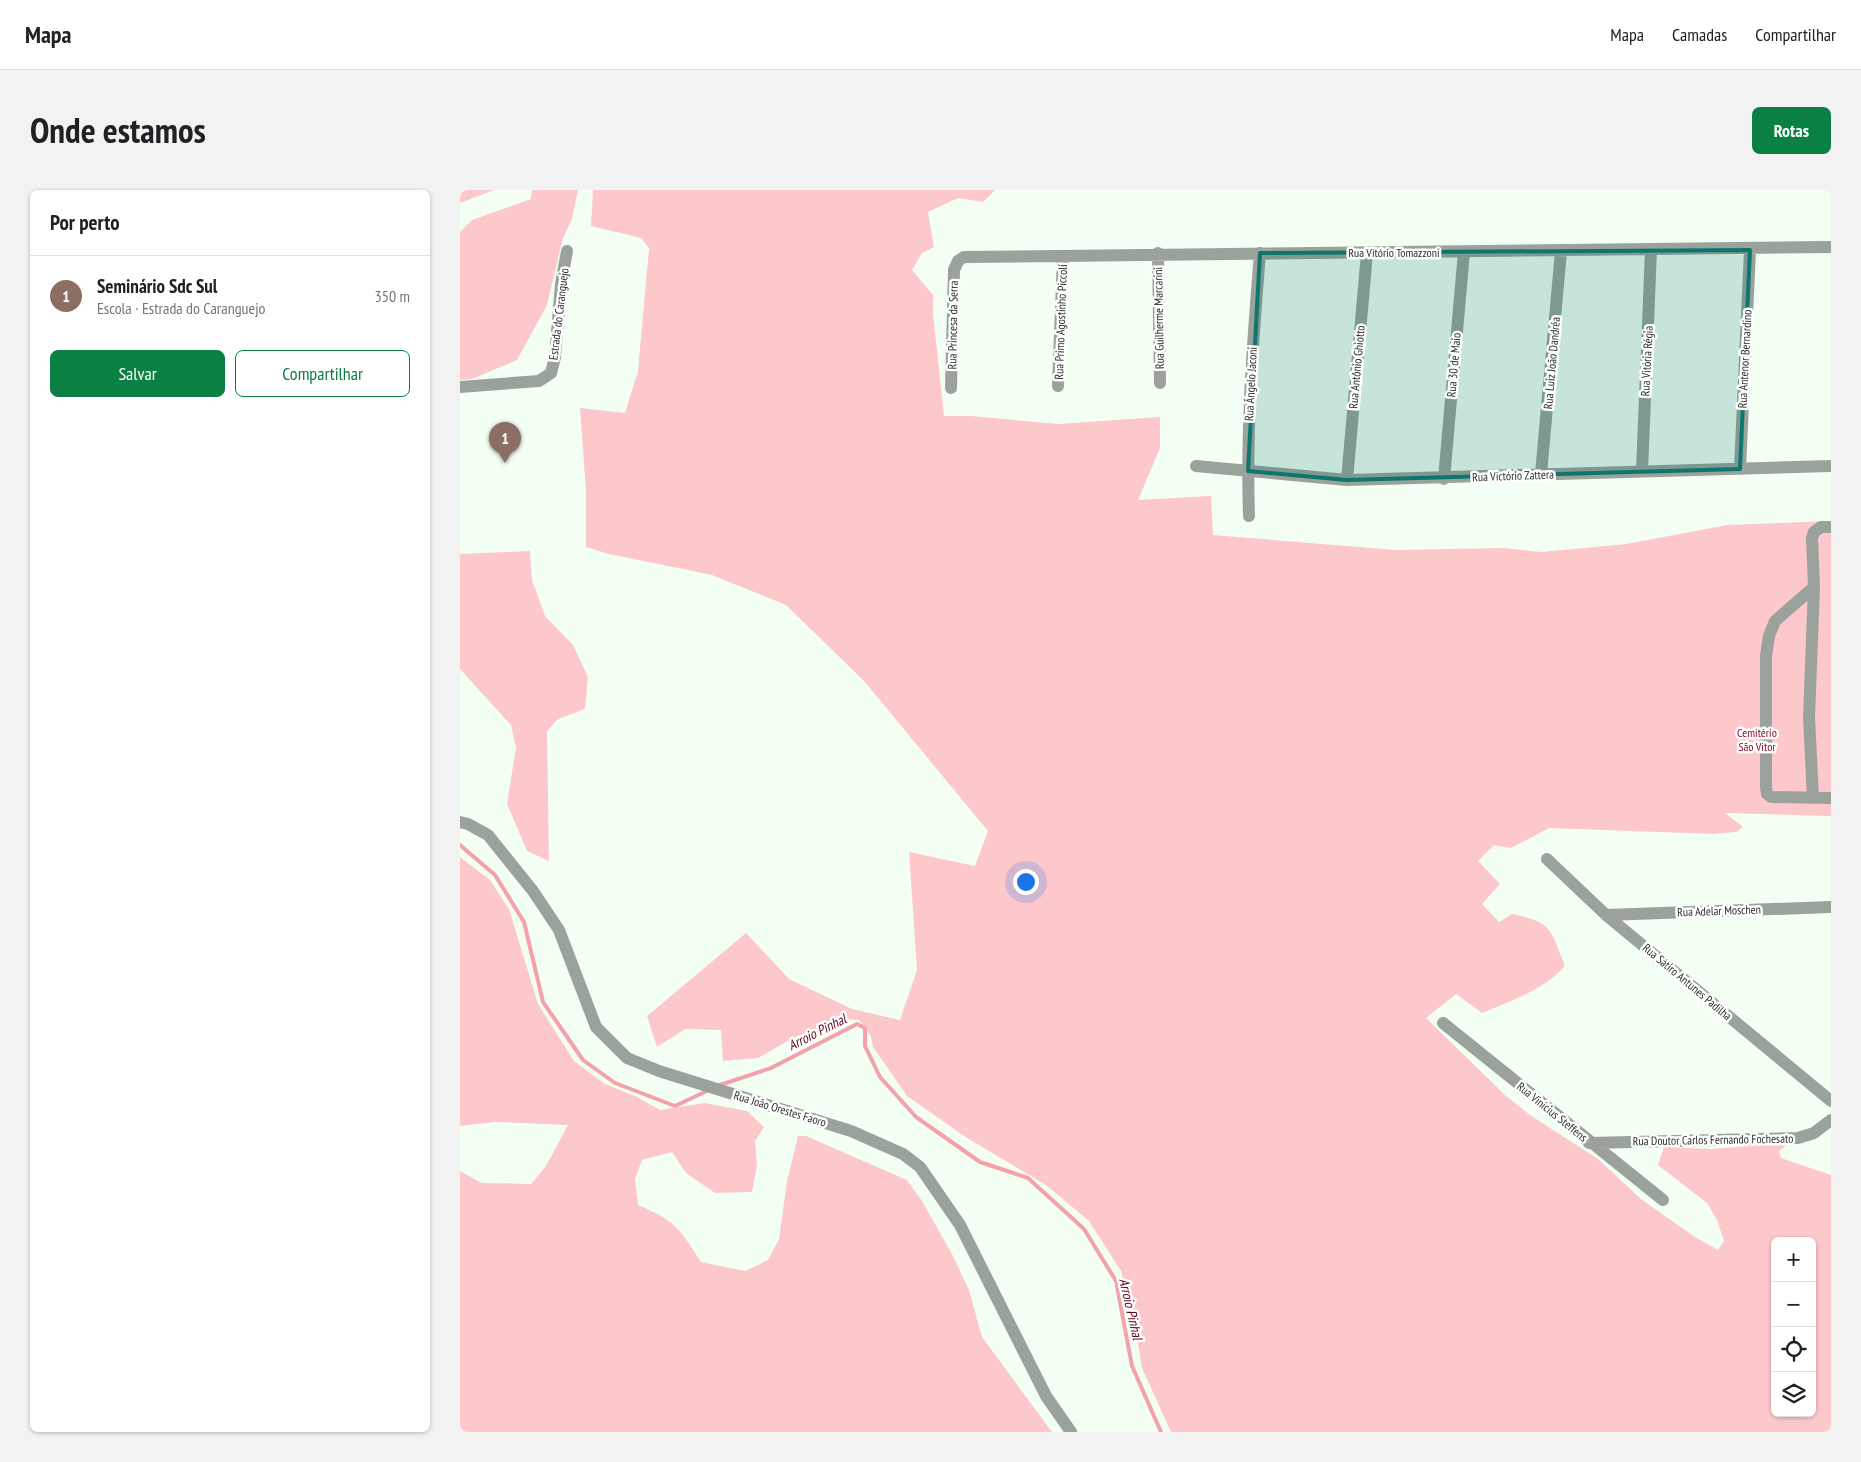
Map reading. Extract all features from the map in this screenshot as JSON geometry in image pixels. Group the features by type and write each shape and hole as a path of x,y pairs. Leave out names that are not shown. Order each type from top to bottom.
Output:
{"street":[{"name":"Rua Vitório Tomazzoni","path":"958,261 964,257 1064,257 1158,253 1750,250 1831,247"},
{"name":"Rua Vitória Régia","path":"1642,472 1651,250"},
{"name":"Rua Antenor Bernardino","path":"1740,469 1750,250"},
{"name":"Estrada do Caranguejo","path":"460,388 539,381 551,373 555,357 567,251"},
{"name":"Rua Luiz João Dandréa","path":"1541,474 1561,251"},
{"name":"Rua 30 de Maio","path":"1444,479 1464,252"},
{"name":"Rua Guilherme Marcarini","path":"1158,253 1160,383"},
{"name":"Rua Ângelo Jaconi","path":"1249,516 1248,471 1251,368 1260,253"},
{"name":"Rua Antônio Ghiotto","path":"1346,480 1367,253"},
{"name":"Rua Primo Agostinho Piccoli","path":"1058,386 1064,257"},
{"name":"Rua Princesa da Serra","path":"952,388 954,270 958,261"},
{"name":"Rua Victório Zattera","path":"1196,466 1346,480 1444,479 1541,474 1831,466"},
{"path":"1813,798 1809,717 1814,532 1821,527 1831,527"},
{"path":"1814,587 1775,621 1769,636 1766,656 1768,794 1771,797 1831,798"},
{"name":"Rua João Orestes Faoro","path":"460,822 488,835 532,891 559,930 596,1027 627,1058 659,1071 850,1131 903,1154 920,1167 960,1225 1046,1396 1071,1432"},
{"name":"Rua Sátiro Antunes Padilha","path":"1547,859 1606,915 1831,1101"},
{"name":"Rua Adelar Moschen","path":"1606,915 1831,907"},
{"name":"Rua Vinícius Steffens","path":"1442,1023 1589,1143 1663,1200"},
{"name":"Rua Doutor Carlos Fernando Fochesato","path":"1589,1143 1798,1138 1814,1134 1831,1120"}],"highlighted area":[{"path":"1750,250 1740,469 1347,480 1248,471 1260,253"}],"green space":[{"path":"460,190 494,190 460,203"},
{"path":"532,190 578,190 572,219 563,238 547,305 517,360 472,379 460,380 460,232 472,220 531,199"},
{"name":"Cemitério São Vitor","path":"593,190 995,190 983,202 958,198 928,212 934,247 922,253 912,270 933,295 933,314 944,416 971,416 1058,424 1160,417 1160,448 1138,500 1211,496 1213,535 1395,550 1503,548 1542,552 1626,544 1727,525 1831,521 1831,816 1725,813 1743,827 1736,832 1713,834 1549,828 1511,848 1494,845 1478,861 1500,884 1482,904 1499,922 1512,914 1543,924 1552,935 1565,966 1537,988 1482,1013 1456,994 1426,1018 1506,1096 1530,1115 1598,1159 1641,1199 1695,1237 1718,1250 1724,1241 1717,1220 1707,1203 1658,1165 1664,1147 1711,1149 1789,1143 1779,1151 1781,1158 1831,1175 1831,1432 1171,1432 1142,1368 1135,1326 1121,1271 1089,1221 1046,1185 967,1138 907,1096 873,1047 871,1036 859,1020 845,1019 795,1037 758,1058 723,1061 721,1030 685,1029 657,1047 647,1016 746,933 789,979 852,1009 900,1020 917,970 909,852 975,866 988,831 864,681 786,605 712,575 609,554 586,547 586,491 580,408 625,413 638,371 649,248 641,238 591,226"},
{"path":"530,551 532,580 545,616 573,645 588,677 585,709 558,719 547,731 549,861 527,851 507,804 516,747 511,725 460,669 460,554"},
{"path":"460,857 490,880 509,909 538,1004 574,1061 605,1084 637,1097 660,1110 705,1103 747,1111 764,1127 755,1141 757,1166 752,1192 715,1193 686,1173 672,1152 642,1160 635,1179 638,1205 669,1221 676,1227 688,1241 701,1262 745,1271 768,1260 779,1239 787,1181 798,1136 806,1136 907,1180 922,1201 952,1254 969,1290 982,1337 1052,1432 460,1432 460,1171 482,1183 531,1184 546,1166 568,1125 495,1122 460,1126"}],"waterway":[{"name":"Arroio Pinhal","path":"460,845 495,875 524,922 543,1002 583,1060 615,1083 675,1106 709,1090"},
{"name":"Arroio Pinhal","path":"717,1086 771,1068 857,1024 865,1028 865,1046 880,1077 916,1117 980,1162 1028,1178 1084,1229 1116,1281 1132,1366 1161,1432"}],"place":[{"name":"Seminário Sdc Sul","path":"505,463"}]}
